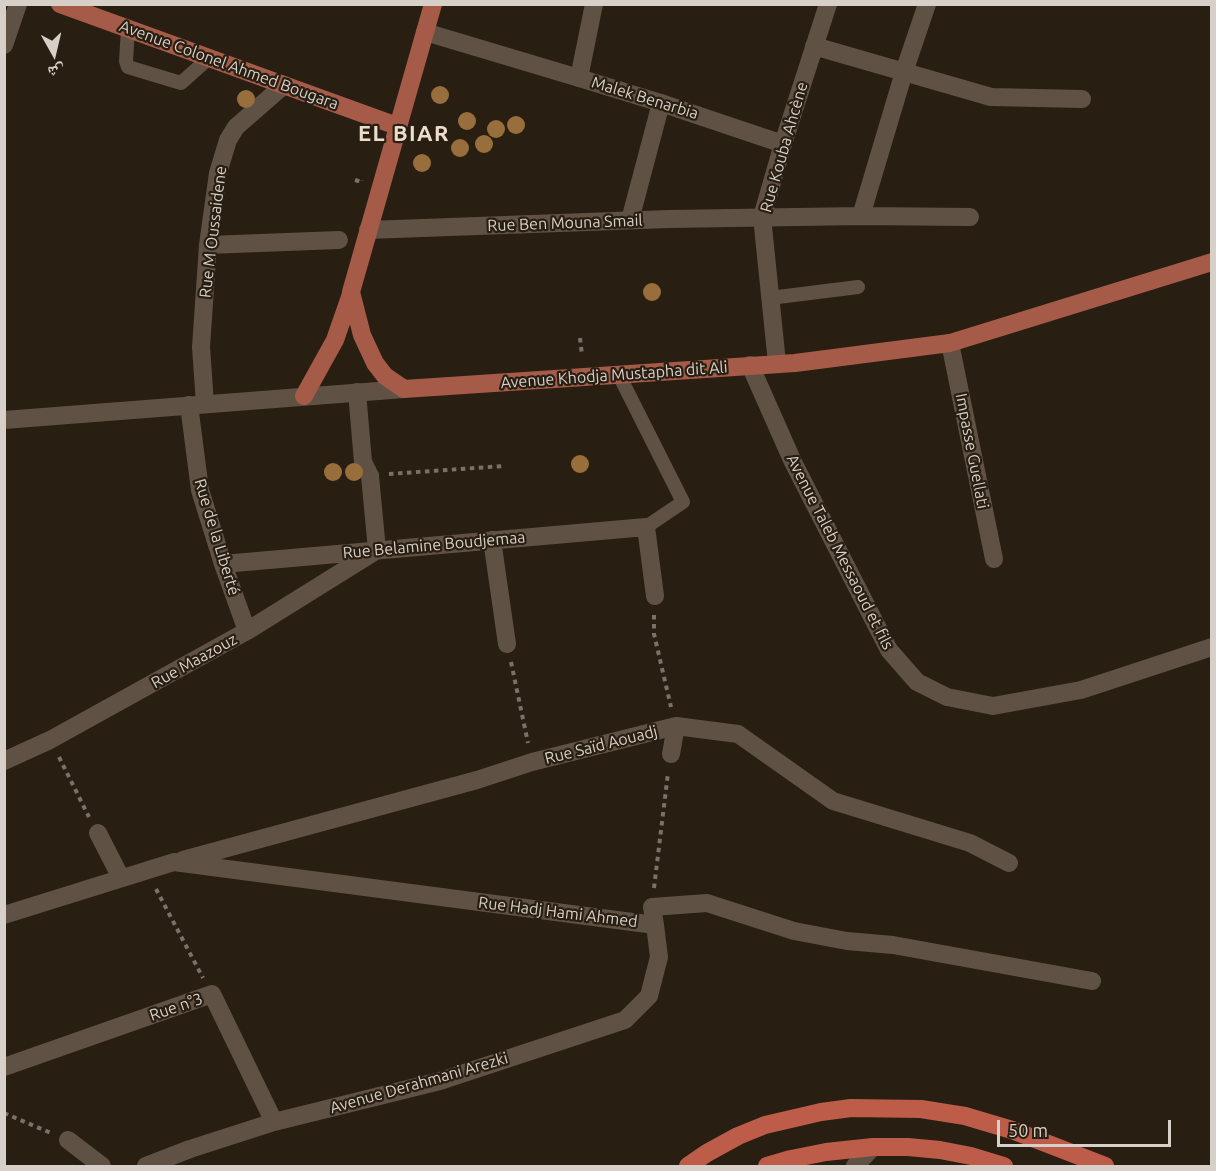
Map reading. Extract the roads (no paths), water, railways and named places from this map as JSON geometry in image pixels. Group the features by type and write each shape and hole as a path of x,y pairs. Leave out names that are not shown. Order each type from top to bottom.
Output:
{"highway":[{"path":"688,1167 707,1153 738,1136 765,1125 821,1112 851,1108 921,1109 965,1116 1012,1130 1105,1167"},
{"path":"767,1167 791,1159 826,1152 873,1147 940,1150 971,1156 1004,1167"}],"main road":[{"name":"Avenue Colonel Ahmed Bougara","path":"60,4 397,126"},
{"path":"304,396 335,340 351,292 433,4"},
{"name":"Avenue Khodja Mustapha dit Ali","path":"404,389 750,366 951,343 1212,262"},
{"path":"351,292 362,335 375,363 385,376 404,389"}],"street":[{"path":"4,45 18,4"},
{"name":"Malek Benarbia","path":"594,4 579,78 783,144"},
{"name":"Rue Kouba Ahcène","path":"777,363 762,217 828,4"},
{"path":"861,216 927,4"},
{"path":"424,32 579,78"},
{"path":"814,46 991,97 1082,99"},
{"name":"Rue M Oussaidene","path":"197,405 208,245 218,173 228,140 236,127 284,85"},
{"path":"630,220 661,103"},
{"name":"Rue Ben Mouna Smail","path":"368,230 762,217 970,217"},
{"path":"208,245 339,240"},
{"name":"Impasse Guellati","path":"951,343 994,559"},
{"name":"Avenue Taleb Messaoud et fils","path":"750,366 793,462 889,650 917,682 947,697 993,706 1081,690 1212,647"},
{"name":"Avenue Khodja Mustapha dit Ali","path":"4,420 404,389"},
{"path":"357,392 363,462 370,476 377,550"},
{"name":"Rue de la Liberté","path":"197,405 200,490 247,631"},
{"path":"646,527 655,596"},
{"name":"Rue Belamine Boudjemaa","path":"223,564 646,527"},
{"path":"492,540 507,644"},
{"name":"Rue Maazouz","path":"4,761 50,740 247,631 377,550"},
{"path":"671,754 676,726"},
{"name":"Rue Saïd Aouadj","path":"174,862 477,780 532,762 676,726 738,734 833,801 970,843 1010,863"},
{"path":"98,833 121,878"},
{"name":"Rue Hadj Hami Ahmed","path":"4,915 34,908 174,862 653,916 707,903 794,931 847,941 893,945 1092,981"},
{"name":"Avenue Derahmani Arezki","path":"146,1167 190,1149 274,1122 440,1081 625,1020 648,996 659,957 653,916"},
{"name":"Rue n°3","path":"4,1067 212,994 274,1122"},
{"path":"68,1140 102,1167"},
{"path":"855,1167 873,1147"}],"lane":[{"path":"128,28 126,62 128,67 181,83 209,58"},
{"path":"770,298 858,287"},
{"path":"619,375 683,502 646,527"}],"district":[{"name":"EL BIAR","path":"404,134"}]}
